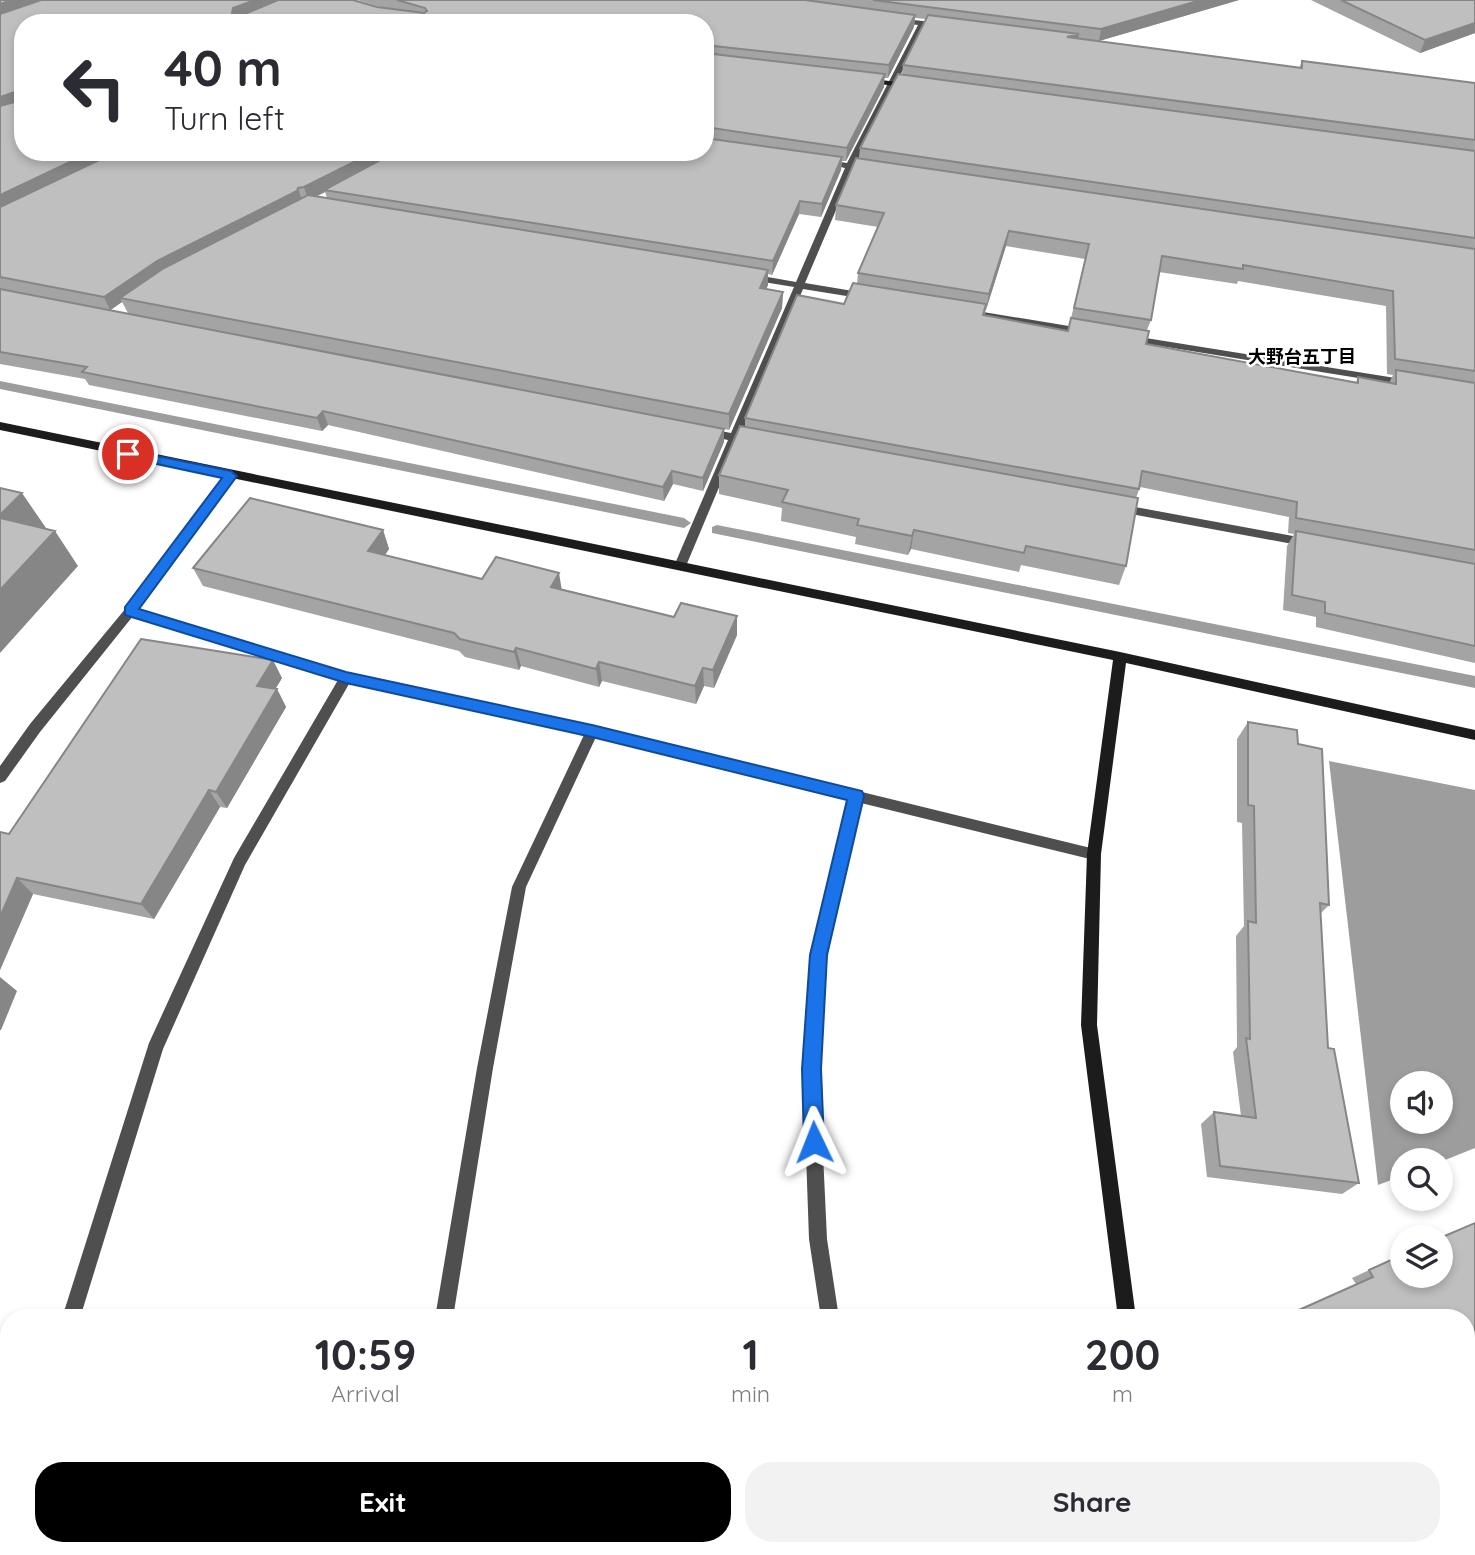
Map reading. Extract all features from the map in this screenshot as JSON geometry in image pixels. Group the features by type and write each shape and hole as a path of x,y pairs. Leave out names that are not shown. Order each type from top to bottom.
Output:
{"street":[{"path":"883,18 950,27"},
{"path":"680,566 850,166 923,23"},
{"path":"851,78 918,86"},
{"path":"811,161 877,170"},
{"path":"746,276 883,299"},
{"path":"952,310 1103,334"},
{"path":"1117,337 1420,385"},
{"path":"0,426 231,476 1120,657 1475,735"},
{"path":"692,429 760,442"},
{"path":"0,777 231,476"},
{"path":"1104,506 1324,546"},
{"path":"130,611 346,677 592,731 1094,854"},
{"path":"1120,657 1094,854 1089,1025 1126,1309"},
{"path":"74,1309 155,1049 240,862 346,677"},
{"path":"445,1309 485,1068 519,887 592,731"},
{"path":"829,1309 818,1239 811,1069 818,955 856,796"}],"shaded area":[{"path":"1329,761 1475,790 1475,1148 1453,1157 1453,1148 1390,1148 1390,1180 1378,1185"}],"building":[{"path":"41,0 255,0 233,8 232,13 247,13 278,0 353,0 377,7 424,13 427,11 425,8 397,0 805,0 915,15 889,65 714,46 714,14 14,14 14,92 0,97 0,14"},
{"path":"873,0 1201,0 1101,29"},
{"path":"1341,0 1475,0 1475,23 1425,40"},
{"path":"928,15 1079,34 1067,37 1302,68 1302,61 1475,83 1475,140 903,65"},
{"path":"714,54 885,74 847,148 714,128"},
{"path":"898,74 1475,151 1475,238 860,148"},
{"path":"14,102 14,161 72,161 0,195 0,106"},
{"path":"714,139 842,157 822,204 800,201 773,261 324,190 378,161 714,161"},
{"path":"856,158 1475,249 1475,371 1395,359 1393,291 1243,265 1243,269 1162,256 1151,320 1074,308 1089,244 1009,231 989,294 858,273 884,213 836,205"},
{"path":"97,161 356,161 157,261 104,297 0,277 0,207"},
{"path":"308,195 768,270 760,288 783,292 729,414 120,298 164,268"},
{"path":"853,283 986,304 983,315 1068,331 1071,318 1149,331 1146,344 1358,383 1358,377 1396,384 1396,370 1475,383 1475,550 1296,518 1297,502 1142,471 1139,489 745,418 797,295 844,304"},
{"path":"0,289 724,429 703,478 672,471 663,487 323,411 317,418 82,372 87,367 0,352"},
{"path":"740,426 1138,498 1126,566 1026,546 1024,553 914,530 912,536 857,525 859,519 782,502 788,490 719,475"},
{"path":"0,488 22,493 0,515"},
{"path":"250,498 383,530 368,551 482,579 496,557 559,573 551,587 674,617 681,603 737,616 713,670 703,668 695,686 599,662 596,669 516,648 514,652 460,639 454,633 193,568"},
{"path":"0,518 55,531 0,590"},
{"path":"1296,531 1475,564 1475,646 1325,613 1325,602 1292,595"},
{"path":"141,639 273,660 257,686 277,689 216,792 209,790 141,904 17,878 0,917 0,832 9,834"},
{"path":"1248,722 1297,730 1298,744 1322,749 1329,905 1320,903 1328,1048 1334,1049 1359,1183 1220,1166 1214,1112 1256,1118 1246,1038 1250,1039 1248,921 1256,923 1254,806 1248,805"},
{"path":"1475,1223 1475,1309 1301,1309 1373,1277 1369,1270 1390,1260 1390,1288 1453,1288 1453,1232"}],"waterway":[{"path":"0,385 684,523"},
{"path":"717,530 1475,682"}],"district":[{"name":"大野台五丁目","path":"1302,357"}],"route":[{"path":"128,454 231,476 130,611 346,677 592,731 856,796 818,955 811,1069 814,1142"}]}
